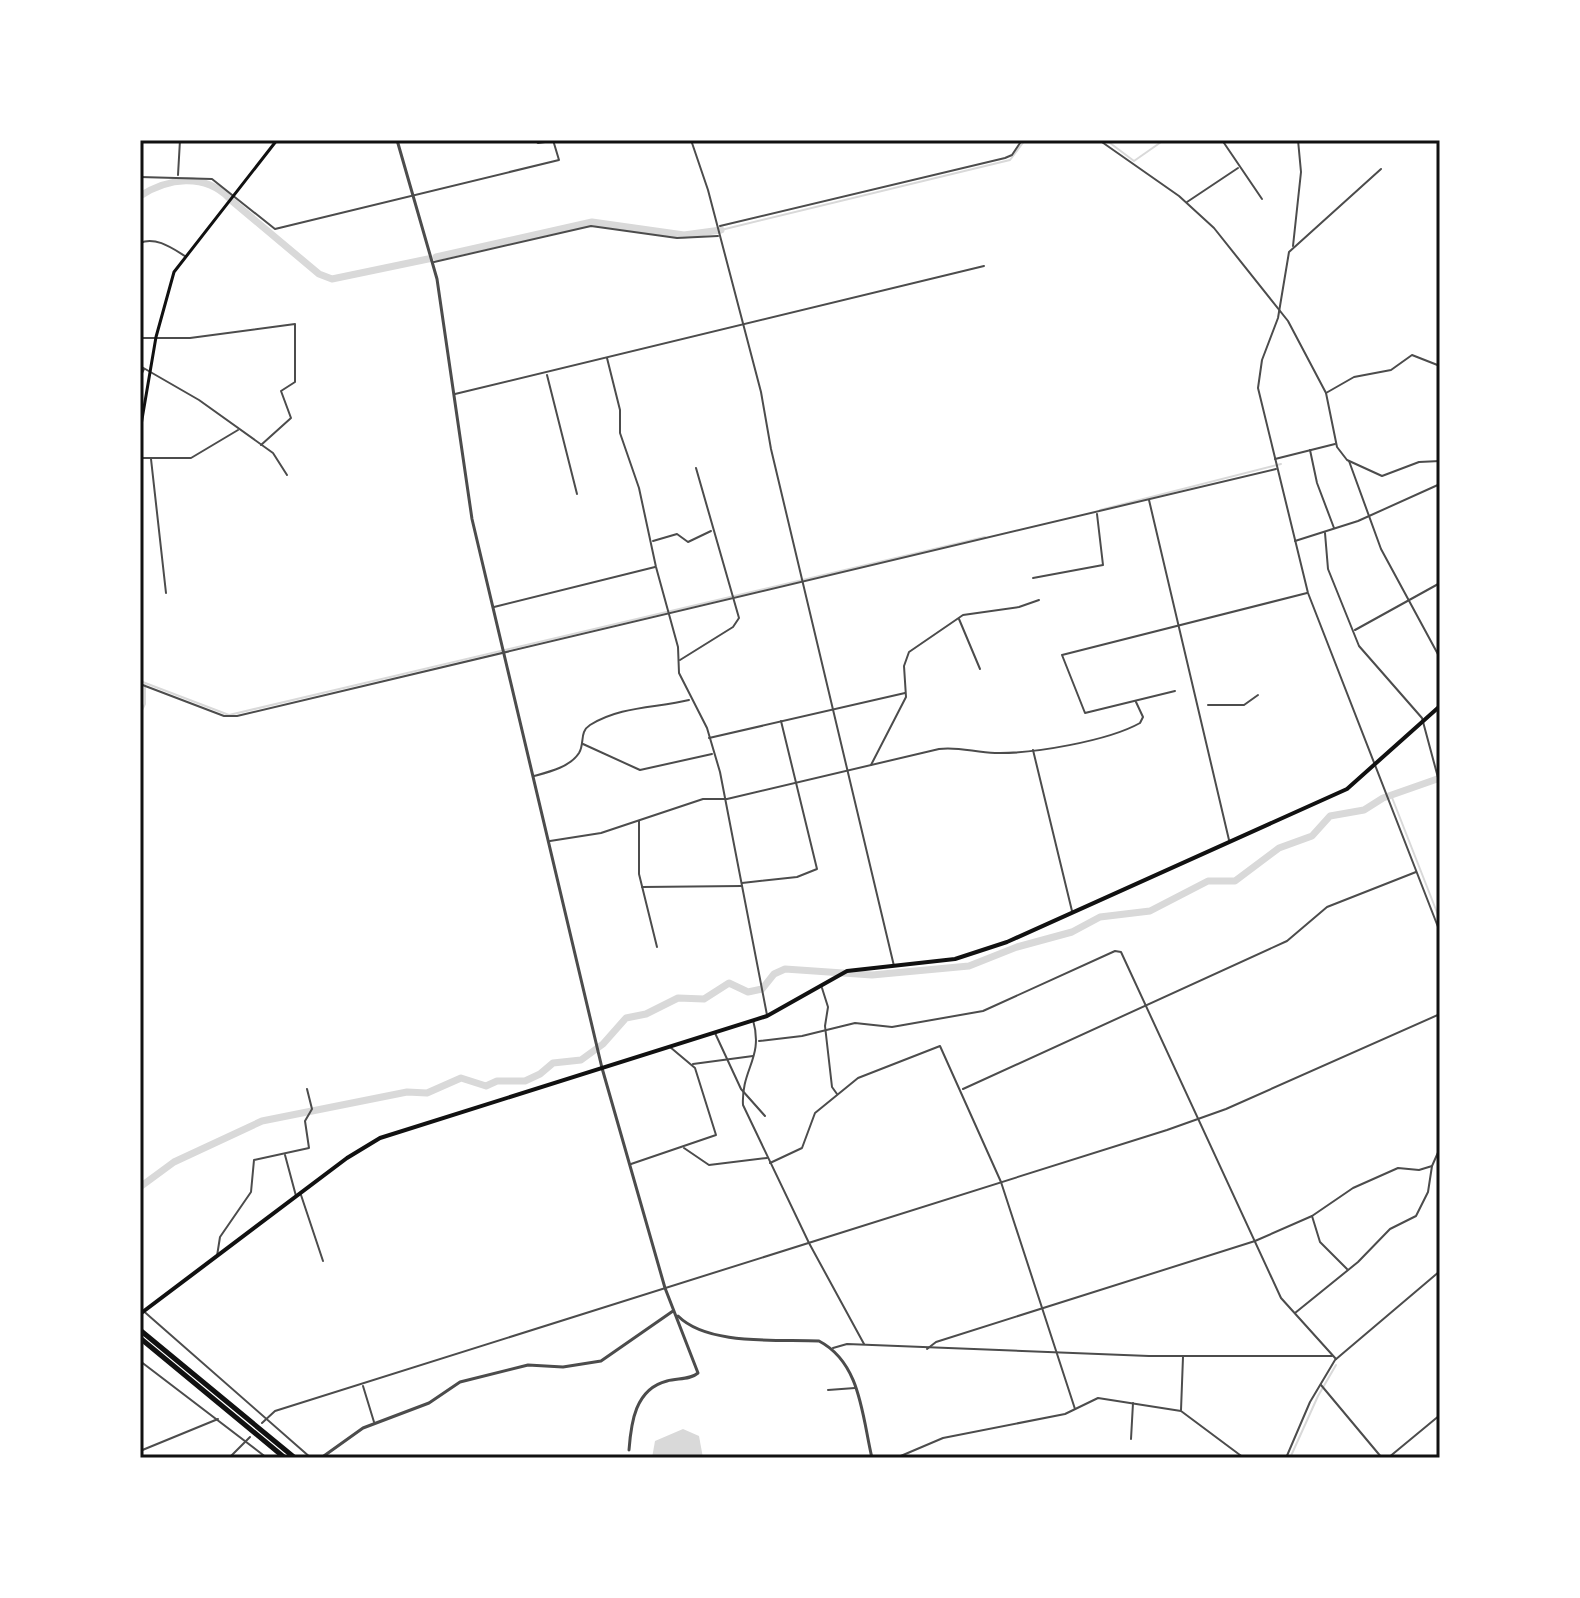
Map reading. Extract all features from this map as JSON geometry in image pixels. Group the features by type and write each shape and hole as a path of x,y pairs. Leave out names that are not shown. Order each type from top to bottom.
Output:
{"highway":[{"path":"140,1330 295,1458"},
{"path":"140,1338 285,1458"}],"main road":[{"path":"140,431 147,369 172,278 185,256 277,140"},
{"path":"141,1311 380,1138 767,1016 847,971 974,954 1073,913 1347,789 1376,767 1440,706"}],"street":[{"path":"178,177 180,140"},
{"path":"397,140 433,262 472,519 602,1068 665,1288 698,1373 694,1377 666,1381 643,1397 631,1419 629,1450"},
{"path":"534,140 538,143 559,140"},
{"path":"140,177 212,179 275,229 559,160 553,140"},
{"path":"691,140 719,231 761,392 802,580 894,966"},
{"path":"433,262 591,226 677,238 719,231 998,160 1012,155 1022,140"},
{"path":"1099,140 1186,203 1214,228 1279,307 1326,393 1335,444 1349,461 1369,516 1408,601 1440,658"},
{"path":"1222,140 1262,199"},
{"path":"1298,140 1301,172 1293,247 1258,377 1276,469 1308,593 1440,932"},
{"path":"1186,203 1240,167"},
{"path":"1293,247 1381,169"},
{"path":"140,243 147,240 163,244 185,256"},
{"path":"454,394 984,266"},
{"path":"140,338 198,338 295,324 295,382 281,389 291,418 261,445"},
{"path":"1326,393 1354,377 1391,370 1410,355 1440,366"},
{"path":"607,358 620,410 620,433 639,488 669,612 679,673 709,738 724,799 767,1016"},
{"path":"140,366 278,457 287,475"},
{"path":"140,377 147,369"},
{"path":"546,372 577,494"},
{"path":"140,458 191,458 239,429"},
{"path":"1274,459 1335,444"},
{"path":"1310,450 1317,483 1335,529"},
{"path":"151,459 166,593"},
{"path":"1349,461 1382,476 1419,462 1440,461"},
{"path":"679,660 739,621 696,468"},
{"path":"140,684 231,717 802,580 1097,514 1276,469"},
{"path":"1293,541 1369,516 1440,484"},
{"path":"1149,499 1230,841"},
{"path":"1033,578 1103,565 1097,514"},
{"path":"651,542 677,534 688,542 712,531"},
{"path":"1325,533 1328,569 1359,646 1423,722 1439,783"},
{"path":"493,607 656,567"},
{"path":"1354,630 1440,583"},
{"path":"1175,691 1083,712 1062,655 1178,623 1308,593"},
{"path":"871,766 906,692 906,655 958,618 1019,607 1039,600"},
{"path":"958,618 980,669"},
{"path":"709,738 906,692"},
{"path":"1208,705 1244,705 1258,695"},
{"path":"533,776 569,762 579,753 588,726 616,714 690,699"},
{"path":"549,841 588,837 703,799 724,799 951,747 997,754 1074,744 1132,728 1143,720 1136,702"},
{"path":"641,887 741,885 797,877 817,870 781,721"},
{"path":"582,743 640,770 712,754"},
{"path":"1033,749 1073,913"},
{"path":"1433,763 1440,759"},
{"path":"639,820 641,887 657,947"},
{"path":"961,1090 1287,941 1332,904 1416,872"},
{"path":"759,1041 802,1036 855,1023 892,1027 983,1011 1117,951 1125,955 1281,1298 1334,1358"},
{"path":"820,986 828,1007 825,1030 832,1087 838,1095"},
{"path":"262,1423 275,1411 1200,1118 1440,1014"},
{"path":"753,1020 759,1041 743,1091 743,1105 809,1243 865,1345"},
{"path":"715,1033 743,1091 765,1116"},
{"path":"770,1163 802,1148 815,1113 870,1071 889,1067 936,1045 940,1046 1001,1182 1075,1409"},
{"path":"630,1165 716,1133 693,1064 670,1047"},
{"path":"693,1064 728,1062 754,1056"},
{"path":"217,1256 220,1237 251,1192 254,1160 309,1148 305,1121 312,1109 307,1089"},
{"path":"683,1147 709,1165 767,1158"},
{"path":"1294,1314 1390,1229 1416,1216 1428,1192 1432,1166 1440,1148"},
{"path":"285,1154 323,1261"},
{"path":"927,1349 936,1342 1255,1241 1312,1216 1353,1188 1398,1168 1419,1170 1432,1166"},
{"path":"1312,1216 1320,1242 1348,1269"},
{"path":"1286,1458 1334,1358 1440,1271"},
{"path":"141,1311 311,1458"},
{"path":"674,1311 688,1325 711,1335 819,1341 833,1348 847,1365 872,1458"},
{"path":"321,1458 352,1434 429,1403 460,1382 528,1365 594,1364 674,1311"},
{"path":"833,1348 843,1344 1058,1353 1334,1358"},
{"path":"1181,1411 1183,1356"},
{"path":"140,1361 267,1458"},
{"path":"362,1384 374,1423"},
{"path":"1321,1384 1382,1458"},
{"path":"828,1390 855,1388"},
{"path":"896,1458 943,1438 1005,1424 1039,1421 1098,1398 1181,1411 1244,1458"},
{"path":"1131,1439 1133,1402"},
{"path":"1388,1458 1440,1415"},
{"path":"140,1451 219,1419"},
{"path":"229,1458 250,1437"},
{"path":"235,1452 238,1458"}],"shaded area":[{"path":"683,1429 699,1436 703,1458 652,1458 655,1441"}],"waterway":[{"path":"721,230 1010,160 1025,140"},
{"path":"1106,140 1134,161 1164,140"},
{"path":"140,196 162,185 186,181 208,185 229,198"},
{"path":"232,201 319,274 332,279 428,259"},
{"path":"436,257 592,222 684,235 721,230"},
{"path":"1100,510 1281,464"},
{"path":"140,681 229,715 985,537"},
{"path":"140,714 145,704 145,685"},
{"path":"140,1187 174,1162 262,1121 407,1092 427,1093 461,1078 486,1086 497,1081 525,1081 553,1063 581,1060 603,1044 626,1018 646,1014 678,998 704,999 729,983 748,992 762,989 774,974 785,969 872,975 969,966 1017,947 1072,932 1100,917 1150,911 1208,881 1235,881 1279,848 1312,836 1330,816 1364,810 1383,798 1440,778"},
{"path":"1391,795 1440,920"},
{"path":"1290,1458 1336,1365"}]}
